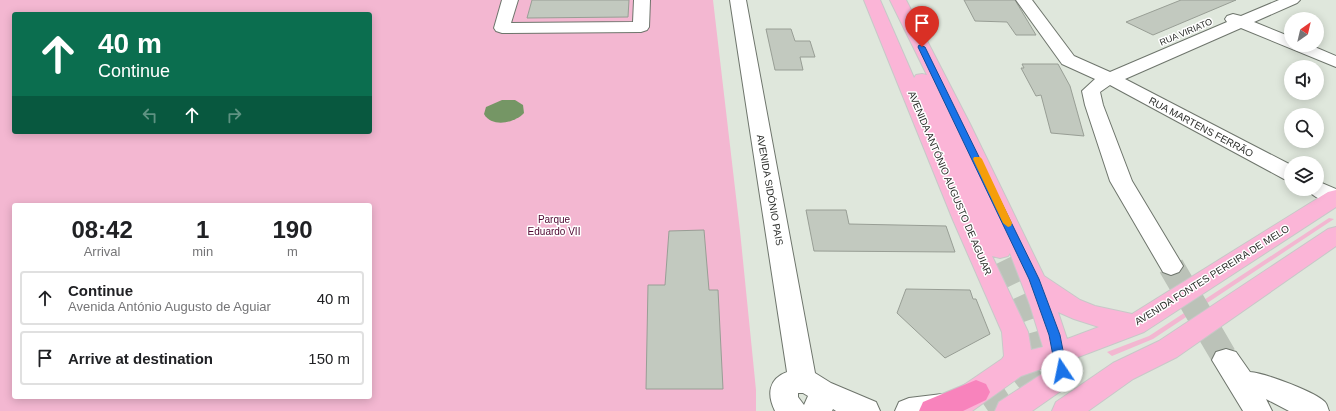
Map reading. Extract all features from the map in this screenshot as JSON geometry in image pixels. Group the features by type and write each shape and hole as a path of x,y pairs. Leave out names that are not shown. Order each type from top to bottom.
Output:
{"main road":[{"name":"AVENIDA ANTÓNIO AUGUSTO DE AGUIAR","path":"872,0 964,220 1015,332 1018,357 1012,367"},
{"name":"AVENIDA ANTÓNIO AUGUSTO DE AGUIAR","path":"900,3 902,28 912,56 1000,250"},
{"name":"AVENIDA ANTÓNIO AUGUSTO DE AGUIAR","path":"900,3 1034,279"},
{"name":"AVENIDA FONTES PEREIRA DE MELO","path":"942,409 976,392 1012,367 1058,353 1135,325 1329,194"},
{"path":"1066,411 1123,371 1168,349 1336,235"},
{"path":"1034,279 1051,296 1079,312 1135,325"},
{"path":"1009,411 1058,378 1062,371 1044,305 1034,279"}],"street":[{"path":"510,0 502,28 641,27 642,0"},
{"name":"AVENIDA SIDÓNIO PAIS","path":"738,0 813,394"},
{"name":"RUA MARTENS FERRÃO","path":"1024,0 1068,60 1111,79 1284,170"},
{"name":"RUA VIRIATO","path":"1146,64 1131,62 1129,59 1130,55 1262,0"},
{"name":"RUA VIRIATO","path":"1171,266 1121,181 1094,105 1091,91 1093,88 1111,79 1292,0"},
{"path":"1225,16 1284,40"},
{"path":"1312,52 1336,62"},
{"path":"1226,360 1242,383 1258,411"},
{"path":"793,411 785,403 783,392 789,383 813,394 866,411"},
{"path":"1242,383 1259,384 1269,387 1315,411"},
{"path":"909,411 942,409"}],"green space":[{"name":"Parque Eduardo VII","path":"0,0 713,0 740,231 756,390 756,411 0,411"},
{"path":"1329,218 1334,219 1153,339 1112,356 1107,352 1149,336"}],"shaded area":[{"path":"502,100 515,100 523,105 524,113 509,121 492,121 484,114 486,107"}],"building":[{"path":"532,0 629,0 628,17 527,18"},
{"path":"964,0 1015,0 1036,35 1016,35 1007,22 975,21"},
{"path":"1181,0 1236,0 1153,35 1126,22"},
{"path":"766,29 791,29 795,41 810,41 815,57 800,57 803,70 775,70"},
{"path":"1022,64 1058,64 1070,86 1084,136 1051,133 1041,95 1036,96 1021,68 1024,68"},
{"path":"806,210 846,210 849,224 946,226 955,252 814,251"},
{"path":"704,230 709,290 718,290 723,389 646,389 648,285 665,285 669,231"},
{"path":"906,289 970,290 973,299 976,299 990,334 945,358 897,313"}],"tunnel":[{"path":"988,411 1024,386 1034,376 1039,363 1039,348 1029,313 1000,250"},
{"path":"1171,266 1226,360"}],"slow traffic":[{"path":"977,159 1008,223"}],"route":[{"path":"922,47 1034,279 1054,335 1062,371"}]}
